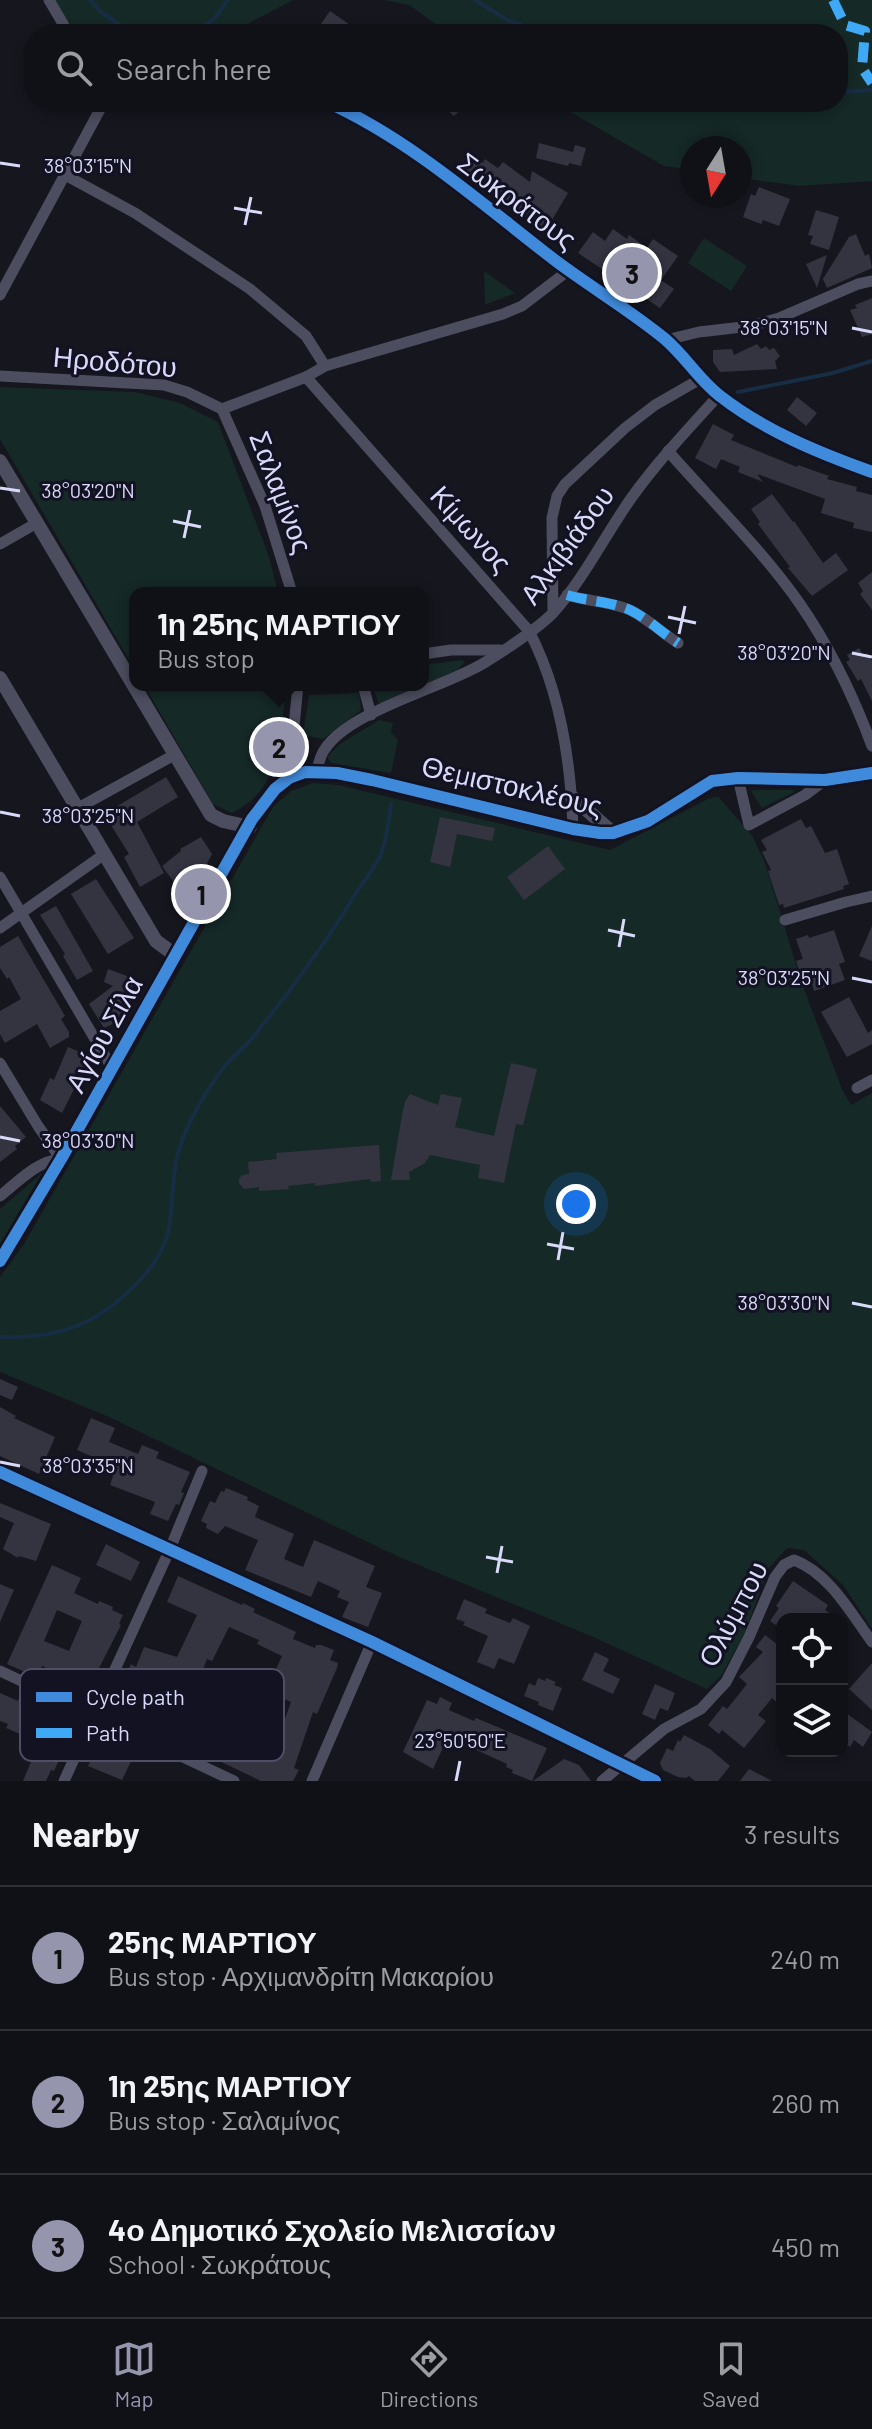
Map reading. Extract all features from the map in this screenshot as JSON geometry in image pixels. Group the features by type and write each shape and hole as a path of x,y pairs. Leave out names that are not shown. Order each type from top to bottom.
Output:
{"street":[{"path":"49,0 63,24"},
{"path":"0,295 99,112"},
{"name":"Σωκράτους","path":"346,112 412,151 666,340 719,395 765,426 802,445 872,472"},
{"path":"65,175 135,213 250,289 306,336 325,366"},
{"path":"222,409 306,377 325,366 503,314 531,300 569,270"},
{"path":"666,340 699,332 751,326 779,318 872,281"},
{"name":"Ηροδότου","path":"0,376 164,385 222,409"},
{"name":"Κίμωνος","path":"306,377 529,631 541,655 568,751 573,829"},
{"path":"553,613 552,518 557,496 565,484 625,428 655,405 702,378"},
{"name":"Αλκιβιάδου","path":"429,689 483,664 553,613 632,497 668,451 719,395"},
{"name":"Σαλαμίνος","path":"222,409 265,506 290,587"},
{"path":"668,451 799,602 842,674 872,746"},
{"path":"0,461 129,680"},
{"path":"0,544 35,524"},
{"path":"567,595 630,610 678,643"},
{"path":"429,653 502,650"},
{"path":"0,678 156,941 175,955"},
{"path":"135,691 211,815 250,827"},
{"path":"289,778 297,691"},
{"path":"365,691 371,715"},
{"name":"Αλκιβιάδου","path":"316,771 331,741 371,715 424,691"},
{"path":"78,808 174,755"},
{"name":"Θεμιστοκλέους","path":"250,827 262,803 289,778 298,773 316,771 420,790 573,829 613,833 648,821 712,781 738,778 825,780 872,773"},
{"path":"738,778 749,825 805,795 825,780"},
{"path":"572,797 613,833"},
{"name":"Αγίου Σίλα","path":"0,1261 250,827"},
{"path":"0,928 103,855"},
{"path":"0,877 112,1068"},
{"path":"785,920 872,896"},
{"path":"0,1063 61,1159 38,1166 0,1196"},
{"path":"857,1088 872,1080"},
{"path":"115,1669 202,1471"},
{"path":"0,1472 372,1642 655,1781"},
{"name":"Ολύμπου","path":"602,1781 664,1729 701,1709 726,1682 775,1577 784,1565 794,1560 814,1570 842,1600 872,1642"},
{"path":"312,1781 372,1642"},
{"path":"0,1671 20,1680"},
{"path":"64,1781 73,1761"},
{"path":"193,1761 234,1781"}],"green space":[{"path":"44,0 293,0 249,24 71,24"},
{"path":"384,0 872,0 872,181 800,186 752,180 752,136 680,136 680,168 664,166 570,112 848,112 848,24 436,24 409,5"},
{"path":"704,238 747,266 731,291 688,263"},
{"path":"484,271 515,293 485,305"},
{"path":"0,387 135,392 180,403 218,422 269,557 276,587 129,587 129,660 0,439"},
{"path":"463,660 464,663 457,670 429,682 429,664"},
{"path":"147,691 285,691 276,758 261,790 232,813 213,804"},
{"path":"374,691 409,691 379,704"},
{"path":"359,693 361,710 323,739 303,735 309,695"},
{"path":"379,720 393,723 391,732 398,740 391,773 331,763 327,757 340,744"},
{"path":"313,783 338,785 610,850 718,796 753,837 765,863 802,984 842,1089 851,1105 872,1093 872,1629 844,1586 804,1550 787,1548 769,1568 744,1634 721,1676 707,1689 591,1636 399,1557 107,1416 0,1372 0,1277 24,1244 273,807 291,791"},
{"path":"751,791 794,792 762,808"},
{"path":"42,1173 0,1244 0,1209"}],"building":[{"path":"330,11 349,24 321,24"},
{"path":"539,143 573,152 575,145 586,148 581,166 536,158"},
{"path":"475,157 483,163 485,159 498,168 503,162 530,182 532,171 568,193 546,230 512,209 465,172"},
{"path":"759,187 790,199 779,226 763,220 761,224 743,217 746,208 752,208 752,194 755,196"},
{"path":"816,210 839,217 829,250 810,244 813,236 808,235"},
{"path":"613,229 627,239 629,235 647,248 653,239 678,256 661,280 674,289 660,308 578,253 593,232 605,241"},
{"path":"856,234 865,256 869,254 872,268 827,288 823,279 849,237"},
{"path":"827,255 817,288 806,264"},
{"path":"872,298 872,334 862,337 850,310"},
{"path":"757,344 761,349 766,346 769,350 774,348 780,356 775,361 777,369 720,372 713,362 713,350 732,349 734,355"},
{"path":"797,397 817,413 806,426 787,410"},
{"path":"713,424 734,435 731,440 872,495 872,532 853,528 854,523 821,513 825,499 757,474 763,482 738,472 740,467 721,459 716,469 695,458"},
{"path":"772,494 823,563 836,553 848,570 812,596 788,568 751,509"},
{"path":"872,572 872,610 860,594 863,591 858,583"},
{"path":"859,648 872,661 872,701 861,679 858,681 846,662 850,660 847,655"},
{"path":"166,777 178,797 137,822 164,873 140,887 124,857 129,854 104,814"},
{"path":"440,817 495,828 492,841 457,834 450,867 430,862"},
{"path":"801,819 806,828 811,826 825,853 837,849 849,884 843,886 844,889 784,908 783,904 779,905 768,871 771,870 762,852 767,850 761,840"},
{"path":"201,837 212,854 196,885 173,881 162,866 180,849"},
{"path":"548,846 565,869 524,900 507,877"},
{"path":"96,879 134,938 108,954 71,894"},
{"path":"56,906 93,971 77,980 63,956 65,954 40,915"},
{"path":"872,926 872,961 859,956"},
{"path":"834,930 845,962 839,964 845,980 814,991 809,974 801,977 796,961 803,959 796,939"},
{"path":"18,936 65,1016 61,1019 69,1037 50,1048 37,1024 5,1043 0,1034 0,1011 21,999 9,977 7,979 0,968 0,947"},
{"path":"108,969 135,979 129,998 115,1023 104,1028 89,1004 113,986 104,982"},
{"path":"849,997 868,1033 872,1030 872,1044 847,1057 821,1012"},
{"path":"68,1047 80,1052 78,1057 88,1061 62,1113 40,1100 50,1078 54,1080"},
{"path":"511,1063 537,1069 523,1125 516,1124 504,1183 478,1178 480,1165 430,1155 425,1163 409,1172 410,1180 391,1180 402,1115 410,1094 438,1105 441,1094 462,1098 455,1127 494,1136"},
{"path":"0,1106 26,1137 15,1146 17,1149 0,1162"},
{"path":"379,1145 381,1181 371,1182 370,1179 315,1186 315,1183 259,1191 259,1187 244,1189 239,1183 242,1175 249,1174 248,1162 277,1159 276,1153"},
{"path":"0,1379 18,1387 12,1400 0,1395"},
{"path":"0,1407 16,1416 14,1418 55,1437 39,1474 0,1456"},
{"path":"91,1418 115,1428 109,1442 138,1454 142,1445 159,1452 156,1458 190,1472 179,1505 176,1504 168,1521 150,1514 155,1502 110,1485 114,1466 77,1450"},
{"path":"226,1488 248,1497 247,1500 259,1506 255,1517 294,1534 284,1559 303,1567 314,1540 375,1566 366,1587 382,1593 368,1627 342,1617 349,1602 337,1597 340,1591 318,1581 311,1597 245,1570 258,1540 225,1526 218,1534 206,1528 207,1524 201,1521 210,1501 215,1503"},
{"path":"0,1503 51,1524 36,1561 18,1558 3,1549 14,1523 0,1517"},
{"path":"106,1544 140,1562 131,1581 96,1565"},
{"path":"52,1565 81,1578 74,1593 113,1607 112,1610 123,1615 99,1669 49,1669 42,1666 41,1669 20,1670 7,1664","holes":["57,1610 82,1621 69,1651 44,1641"]},
{"path":"178,1576 255,1609 253,1612 296,1632 293,1639 315,1648 321,1645 334,1650 330,1660 338,1663 337,1668 317,1714 313,1712 294,1768 299,1770 293,1781 261,1781 219,1761 284,1761 284,1721 291,1702 284,1699 284,1669 276,1669 282,1656 257,1644 259,1640 229,1627 212,1661 207,1659 203,1669 129,1669 131,1664 136,1667 144,1647 177,1657 197,1615 167,1602"},
{"path":"793,1581 828,1605 825,1610 830,1613 776,1613 776,1625 770,1621 779,1608 776,1606"},
{"path":"0,1584 14,1590 0,1622"},
{"path":"464,1599 487,1609 485,1613 510,1623 513,1618 530,1626 514,1664 499,1658 494,1669 477,1662 488,1636 456,1619"},
{"path":"765,1635 776,1643 776,1702 772,1698 758,1715 766,1721 744,1748 722,1730 719,1734 708,1725 723,1706 727,1709 747,1684 739,1677 763,1652 756,1647"},
{"path":"595,1652 609,1659 603,1671 620,1679 613,1694 582,1680"},
{"path":"872,1663 872,1710 849,1689"},
{"path":"538,1678 556,1682 554,1685 562,1688 553,1711 524,1696 529,1683 535,1686"},
{"path":"655,1684 675,1693 668,1711 660,1708 655,1720 642,1714"},
{"path":"0,1693 18,1701 20,1698 20,1734 6,1728 8,1724 0,1721"},
{"path":"440,1697 452,1703 449,1710 547,1748 532,1781 512,1773 507,1764 448,1737 433,1769 403,1752 427,1700 437,1704"},
{"path":"848,1714 872,1732 863,1747 854,1740 850,1747"},
{"path":"684,1735 710,1749 730,1766 718,1781 695,1781 689,1776 678,1777 663,1770 660,1763 667,1748 673,1751"},
{"path":"564,1759 579,1765 591,1781 533,1781"},
{"path":"28,1761 59,1761 46,1781 23,1781 31,1762"},
{"path":"90,1761 131,1761 122,1780 88,1766"},
{"path":"749,1769 772,1781 740,1781"}],"waterway":[{"path":"90,0 118,24"},
{"path":"207,24 228,0"},
{"path":"475,0 518,24"},
{"path":"848,91 872,90"},
{"path":"738,392 833,373 872,361"},
{"path":"0,1337 41,1335 77,1326 94,1318 125,1295 153,1264 167,1235 177,1157 194,1114 223,1068 254,1036 308,966 374,868 384,846 391,804"}],"marked path":[{"path":"833,0 845,24"},
{"path":"848,26 865,31 862,68 872,83"},
{"path":"567,595 630,610 678,643"}],"cycle path":[{"path":"348,112 417,154 556,261 652,329 712,390 737,409 793,440 872,472"},
{"path":"0,1261 61,1159 252,819 275,789 289,778 305,772 337,773 573,829 613,833 648,821 712,781 738,778 825,780 872,773"},
{"path":"0,1472 372,1642 655,1781"}],"place":[{"name":"4ο Δημοτικό Σχολείο Μελισσίων","path":"632,273"},
{"name":"1η 25ης ΜΑΡΤΙΟΥ","path":"279,747"},
{"name":"25ης ΜΑΡΤΙΟΥ","path":"201,894"}]}
